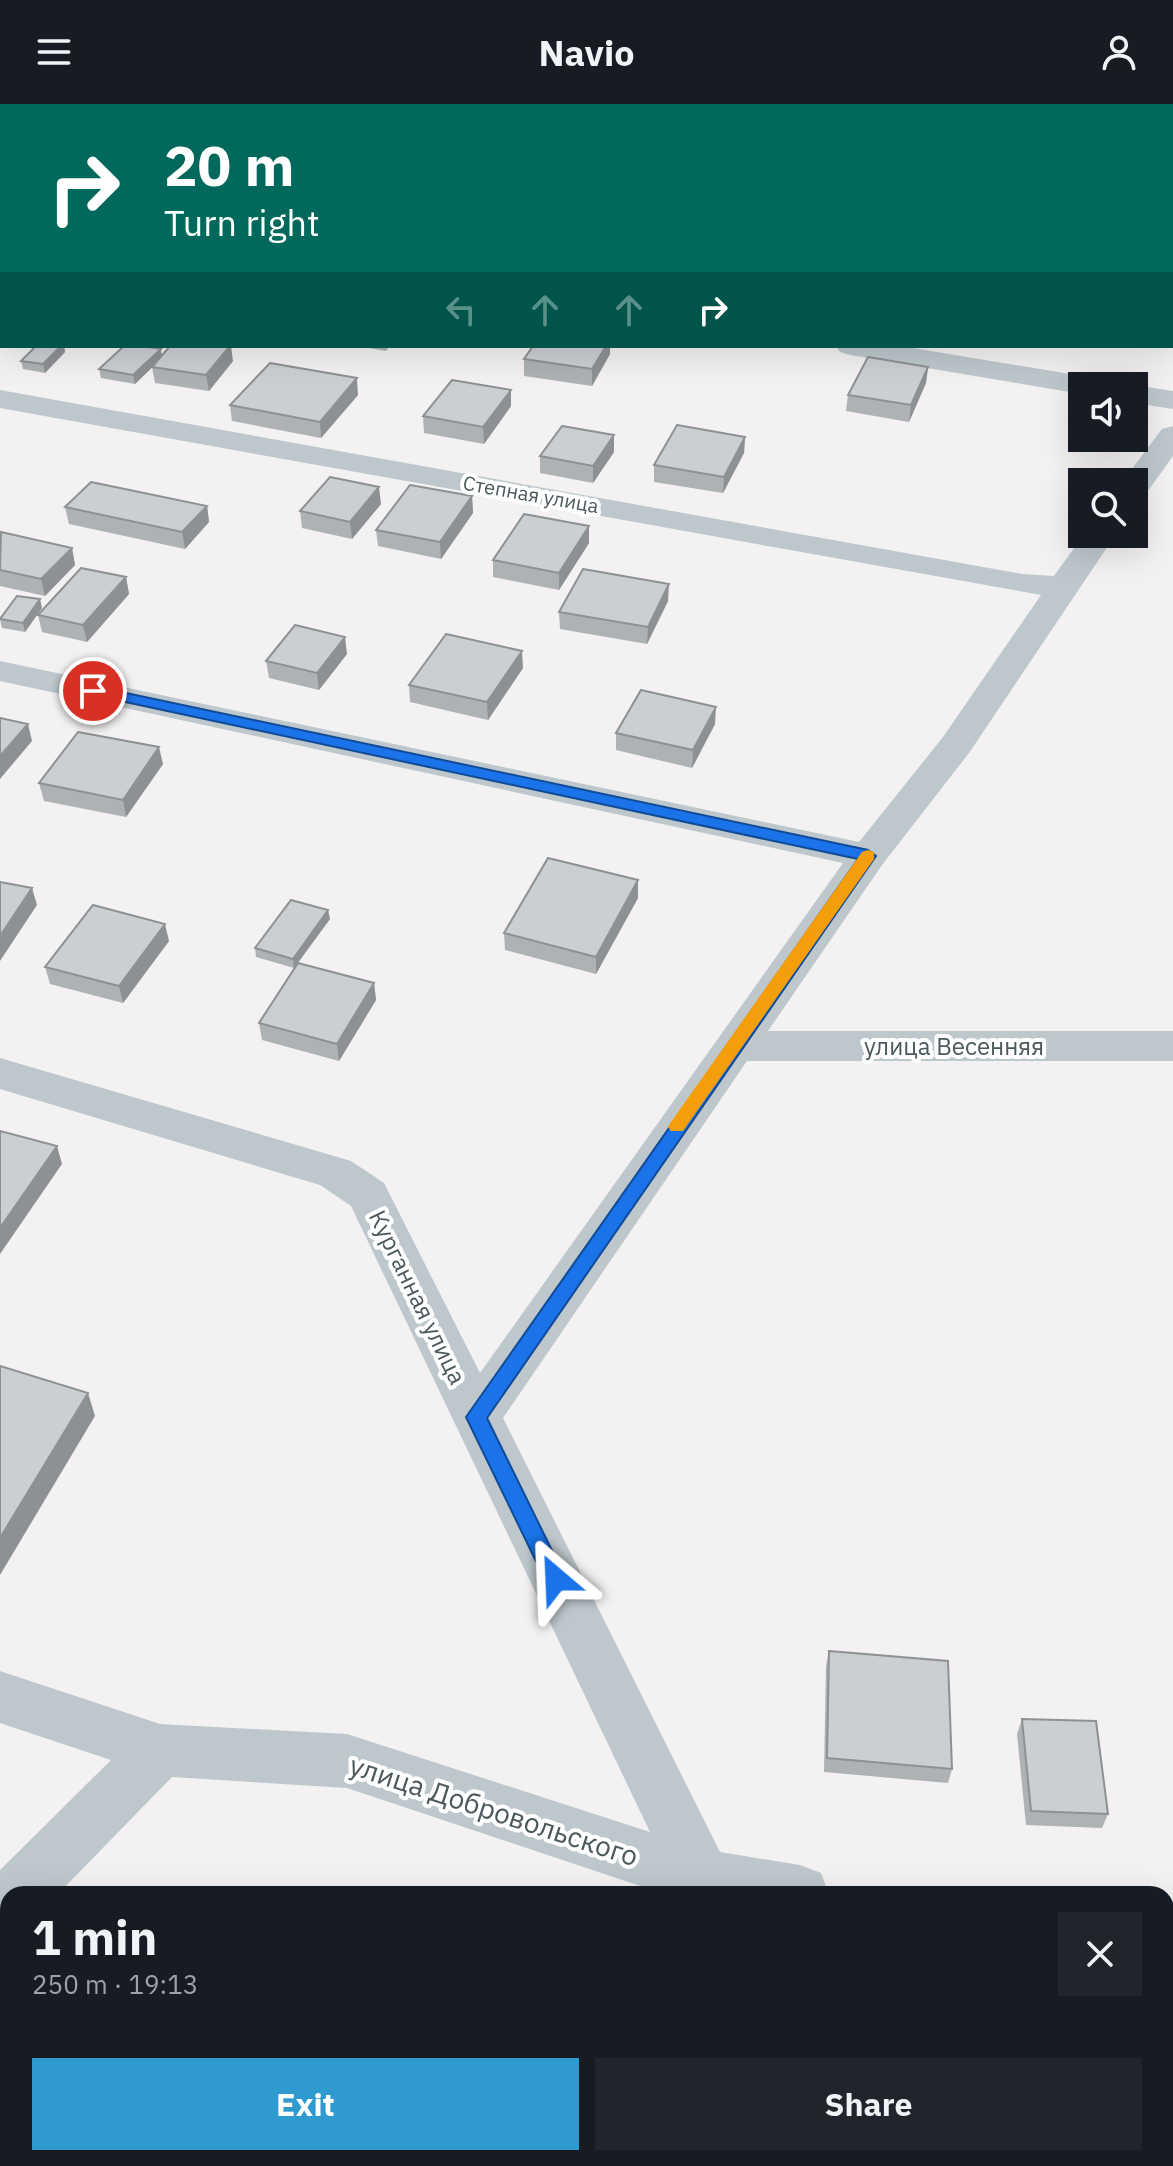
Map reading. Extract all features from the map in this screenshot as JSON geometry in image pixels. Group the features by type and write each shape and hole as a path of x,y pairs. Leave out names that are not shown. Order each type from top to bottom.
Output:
{"street":[{"path":"862,348 1068,383"},
{"path":"1148,396 1173,400"},
{"name":"Степная улица","path":"0,399 1022,584 1062,587"},
{"path":"1148,469 1173,435"},
{"path":"476,1417 868,856 956,745 1090,548"},
{"path":"0,671 868,856"},
{"name":"улица Весенняя","path":"734,1046 1173,1046"},
{"name":"Курганная улица","path":"0,1073 335,1173 368,1195 702,1886"},
{"name":"улица Добровольского","path":"0,1697 160,1750 347,1761 702,1886"},
{"path":"25,1886 160,1750"}],"building":[{"path":"34,348 59,348 43,364 21,361"},
{"path":"122,348 161,349 133,375 99,369"},
{"path":"168,348 228,348 206,375 152,367"},
{"path":"532,348 605,348 592,369 524,359"},
{"path":"868,357 928,367 911,405 848,395"},
{"path":"270,363 357,378 320,422 230,405"},
{"path":"452,380 511,390 483,427 423,416"},
{"path":"677,425 745,437 724,477 654,465"},
{"path":"562,426 614,435 593,466 540,456"},
{"path":"330,477 379,487 350,522 300,511"},
{"path":"91,482 207,506 182,532 65,507"},
{"path":"410,485 472,496 440,542 376,530"},
{"path":"524,514 589,526 559,573 493,560"},
{"path":"1,532 72,548 41,579 0,570"},
{"path":"81,568 126,577 83,625 38,615"},
{"path":"583,569 669,584 648,627 559,612"},
{"path":"17,596 40,599 23,623 0,619"},
{"path":"295,625 345,637 317,673 266,661"},
{"path":"446,634 522,651 487,702 409,685"},
{"path":"641,690 716,707 693,750 616,733"},
{"path":"0,718 28,724 0,756"},
{"path":"78,732 159,747 123,800 39,783"},
{"path":"548,858 638,880 596,957 504,933"},
{"path":"0,882 32,888 0,936"},
{"path":"291,900 328,910 293,959 255,948"},
{"path":"93,905 165,924 119,986 45,967"},
{"path":"298,963 374,983 337,1044 259,1023"},
{"path":"0,1131 57,1146 0,1228"},
{"path":"0,1366 88,1393 0,1538"},
{"path":"829,1651 948,1661 952,1769 827,1758"},
{"path":"1022,1719 1096,1721 1108,1814 1031,1811"}],"slow traffic":[{"path":"677,1127 868,856"}],"route":[{"path":"93,691 868,856 599,1236 476,1417 556,1579"}]}
